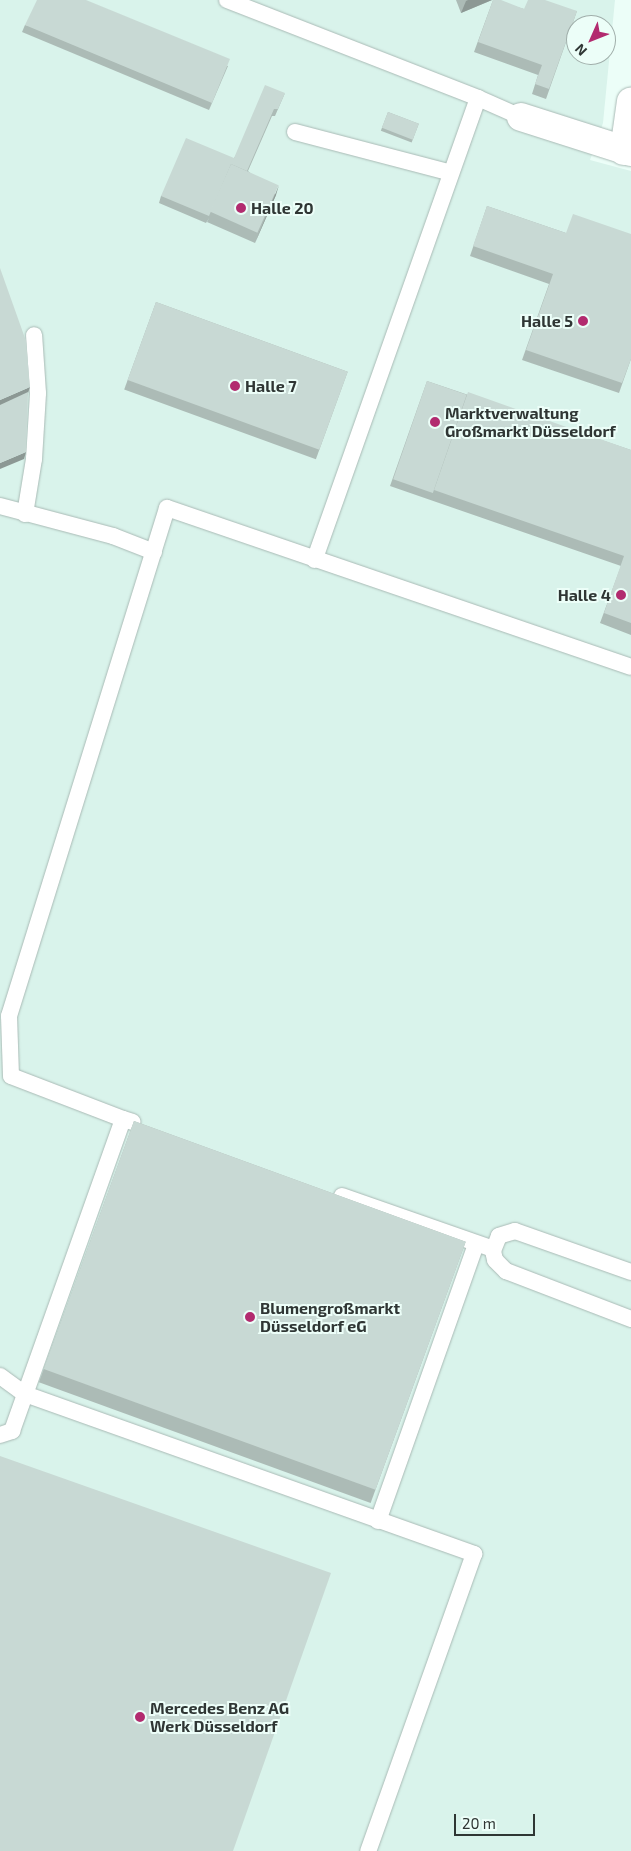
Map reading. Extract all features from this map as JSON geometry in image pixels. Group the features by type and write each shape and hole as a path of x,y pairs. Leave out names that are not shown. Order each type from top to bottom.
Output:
{"street":[{"path":"521,117 627,151 631,101"}],"lane":[{"path":"226,0 478,98 521,117"},
{"path":"314,560 478,98"},
{"path":"295,132 451,173"},
{"path":"25,514 34,459 38,393 34,335"},
{"path":"0,506 113,536 154,552"},
{"path":"151,1129 11,1076 9,1016 167,508 314,560 631,667"},
{"path":"0,1435 12,1431 123,1119"},
{"path":"328,1191 493,1249"},
{"path":"631,1272 527,1234 507,1231 499,1236 493,1249 500,1266 516,1276 631,1319"},
{"path":"378,1521 476,1244"},
{"path":"0,1376 25,1394 474,1554 368,1851"}],"shaded area":[{"path":"0,0 615,0 614,15 566,15 566,65 609,65 603,123 590,160 631,171 631,1851 0,1851"}],"building":[{"path":"37,0 86,0 230,59 212,103 25,25"},
{"path":"493,0 501,0 524,9 528,0 545,0 577,11 576,15 566,15 566,42 549,89 535,84 542,65 478,42"},
{"path":"265,85 285,93 278,109 274,109 247,171 231,164 209,216 161,196 186,138 234,158"},
{"path":"388,112 419,124 413,140 382,128"},
{"name":"Halle 20","path":"231,164 279,185 257,233 210,212"},
{"name":"Halle 5","path":"487,206 566,233 573,214 631,234 631,359 622,383 526,350 553,274 473,246"},
{"path":"0,268 26,341 30,387 0,400"},
{"name":"Halle 7","path":"156,302 348,372 319,450 128,380"},
{"path":"427,381 467,395 433,493 393,479"},
{"path":"28,392 26,452 0,463 0,405"},
{"path":"468,392 631,450 631,623 604,613 624,556 434,490"},
{"name":"Blumengroßmarkt Düsseldorf eG","path":"134,1121 466,1242 375,1490 44,1369"},
{"name":"Mercedes Benz AG Werk Düsseldorf","path":"0,1456 331,1573 233,1851 0,1851"}],"place":[{"name":"Halle 20","path":"241,208"},
{"name":"Halle 5","path":"583,321"},
{"name":"Halle 7","path":"235,386"},
{"name":"Marktverwaltung Großmarkt Düsseldorf","path":"435,422"},
{"name":"Halle 4","path":"621,595"},
{"name":"Blumengroßmarkt Düsseldorf eG","path":"250,1317"},
{"name":"Mercedes Benz AG Werk Düsseldorf","path":"140,1717"}]}
